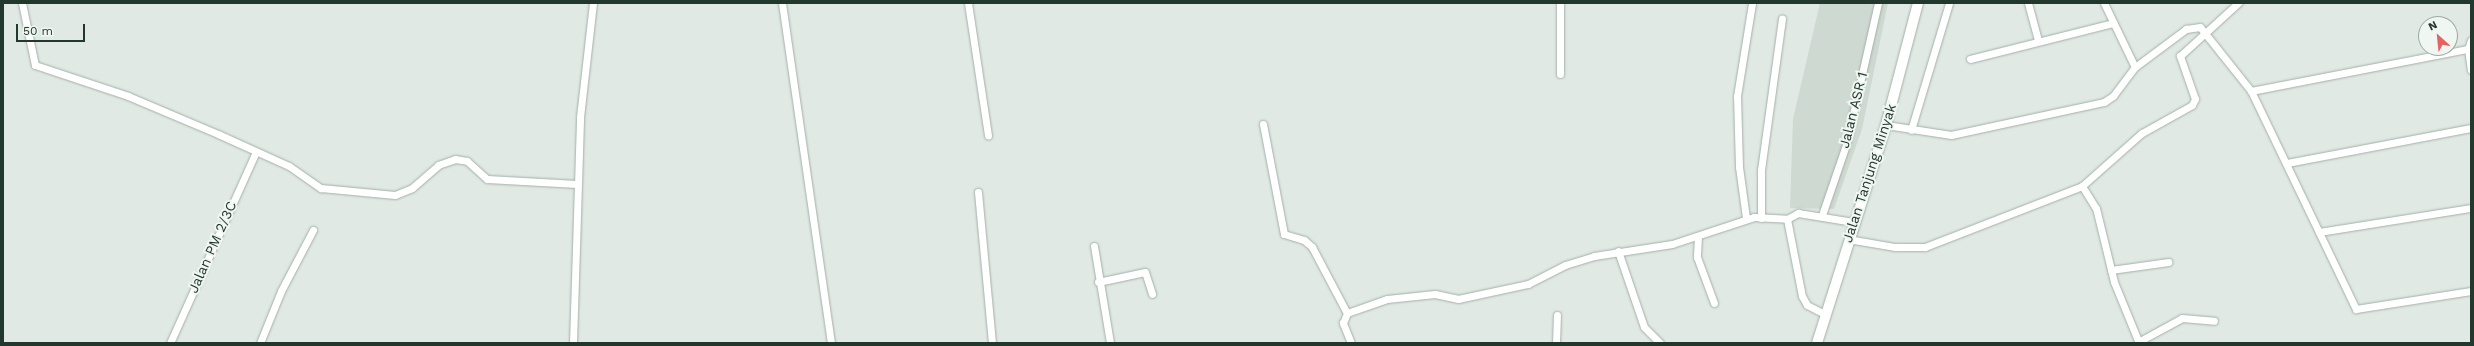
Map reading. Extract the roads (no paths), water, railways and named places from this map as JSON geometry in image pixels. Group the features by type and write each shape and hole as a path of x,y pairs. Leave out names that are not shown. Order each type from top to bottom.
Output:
{"main road":[{"name":"Jalan Tanjung Minyak","path":"1817,343 1852,222 1886,125 1918,3"}],"street":[{"path":"22,3 35,66 128,96 289,166 311,184 340,193 382,196 403,192 438,164 455,158 467,161 487,179 577,184"},
{"path":"572,343 577,184 593,3"},
{"path":"782,3 831,343"},
{"path":"968,3 988,136"},
{"path":"1560,3 1560,74"},
{"path":"1746,218 1739,168 1737,96 1752,3"},
{"name":"Jalan ASR 1","path":"1822,214 1846,145 1878,3"},
{"path":"1911,130 1949,3"},
{"path":"2028,3 2038,41"},
{"path":"2104,3 2135,67"},
{"path":"1848,239 1895,247 1925,247 2082,186 2142,133 2192,105 2196,99 2180,56 2238,3"},
{"path":"1761,218 1761,170 1782,18"},
{"path":"1970,59 2113,23"},
{"path":"1886,125 1951,135 2104,102 2113,96 2135,67 2186,29 2200,28 2205,32 2251,91 2356,309 2471,291"},
{"path":"2471,40 2468,49 2471,70"},
{"path":"2251,91 2468,49"},
{"path":"1263,124 1284,234 1312,247 1347,313"},
{"path":"2287,163 2471,128"},
{"name":"Jalan PM 2/3C","path":"170,343 256,152"},
{"path":"2082,186 2096,208 2111,270 2139,343 2182,318 2214,321"},
{"path":"978,192 992,343"},
{"path":"2319,232 2471,208"},
{"path":"1351,343 1343,323 1347,313 1386,299 1435,294 1458,299 1528,284 1565,265 1618,251 1698,236 1746,218 1787,219 1798,213 1822,214 1852,222"},
{"path":"1787,219 1802,296 1808,305 1825,314"},
{"path":"260,343 281,291 313,230"},
{"path":"1698,236 1699,264 1714,303"},
{"path":"1094,246 1098,282 1110,343"},
{"path":"1618,251 1644,327 1660,343"},
{"path":"2111,270 2168,262"},
{"path":"1098,282 1145,272 1152,294"},
{"path":"1556,343 1557,315"}]}
